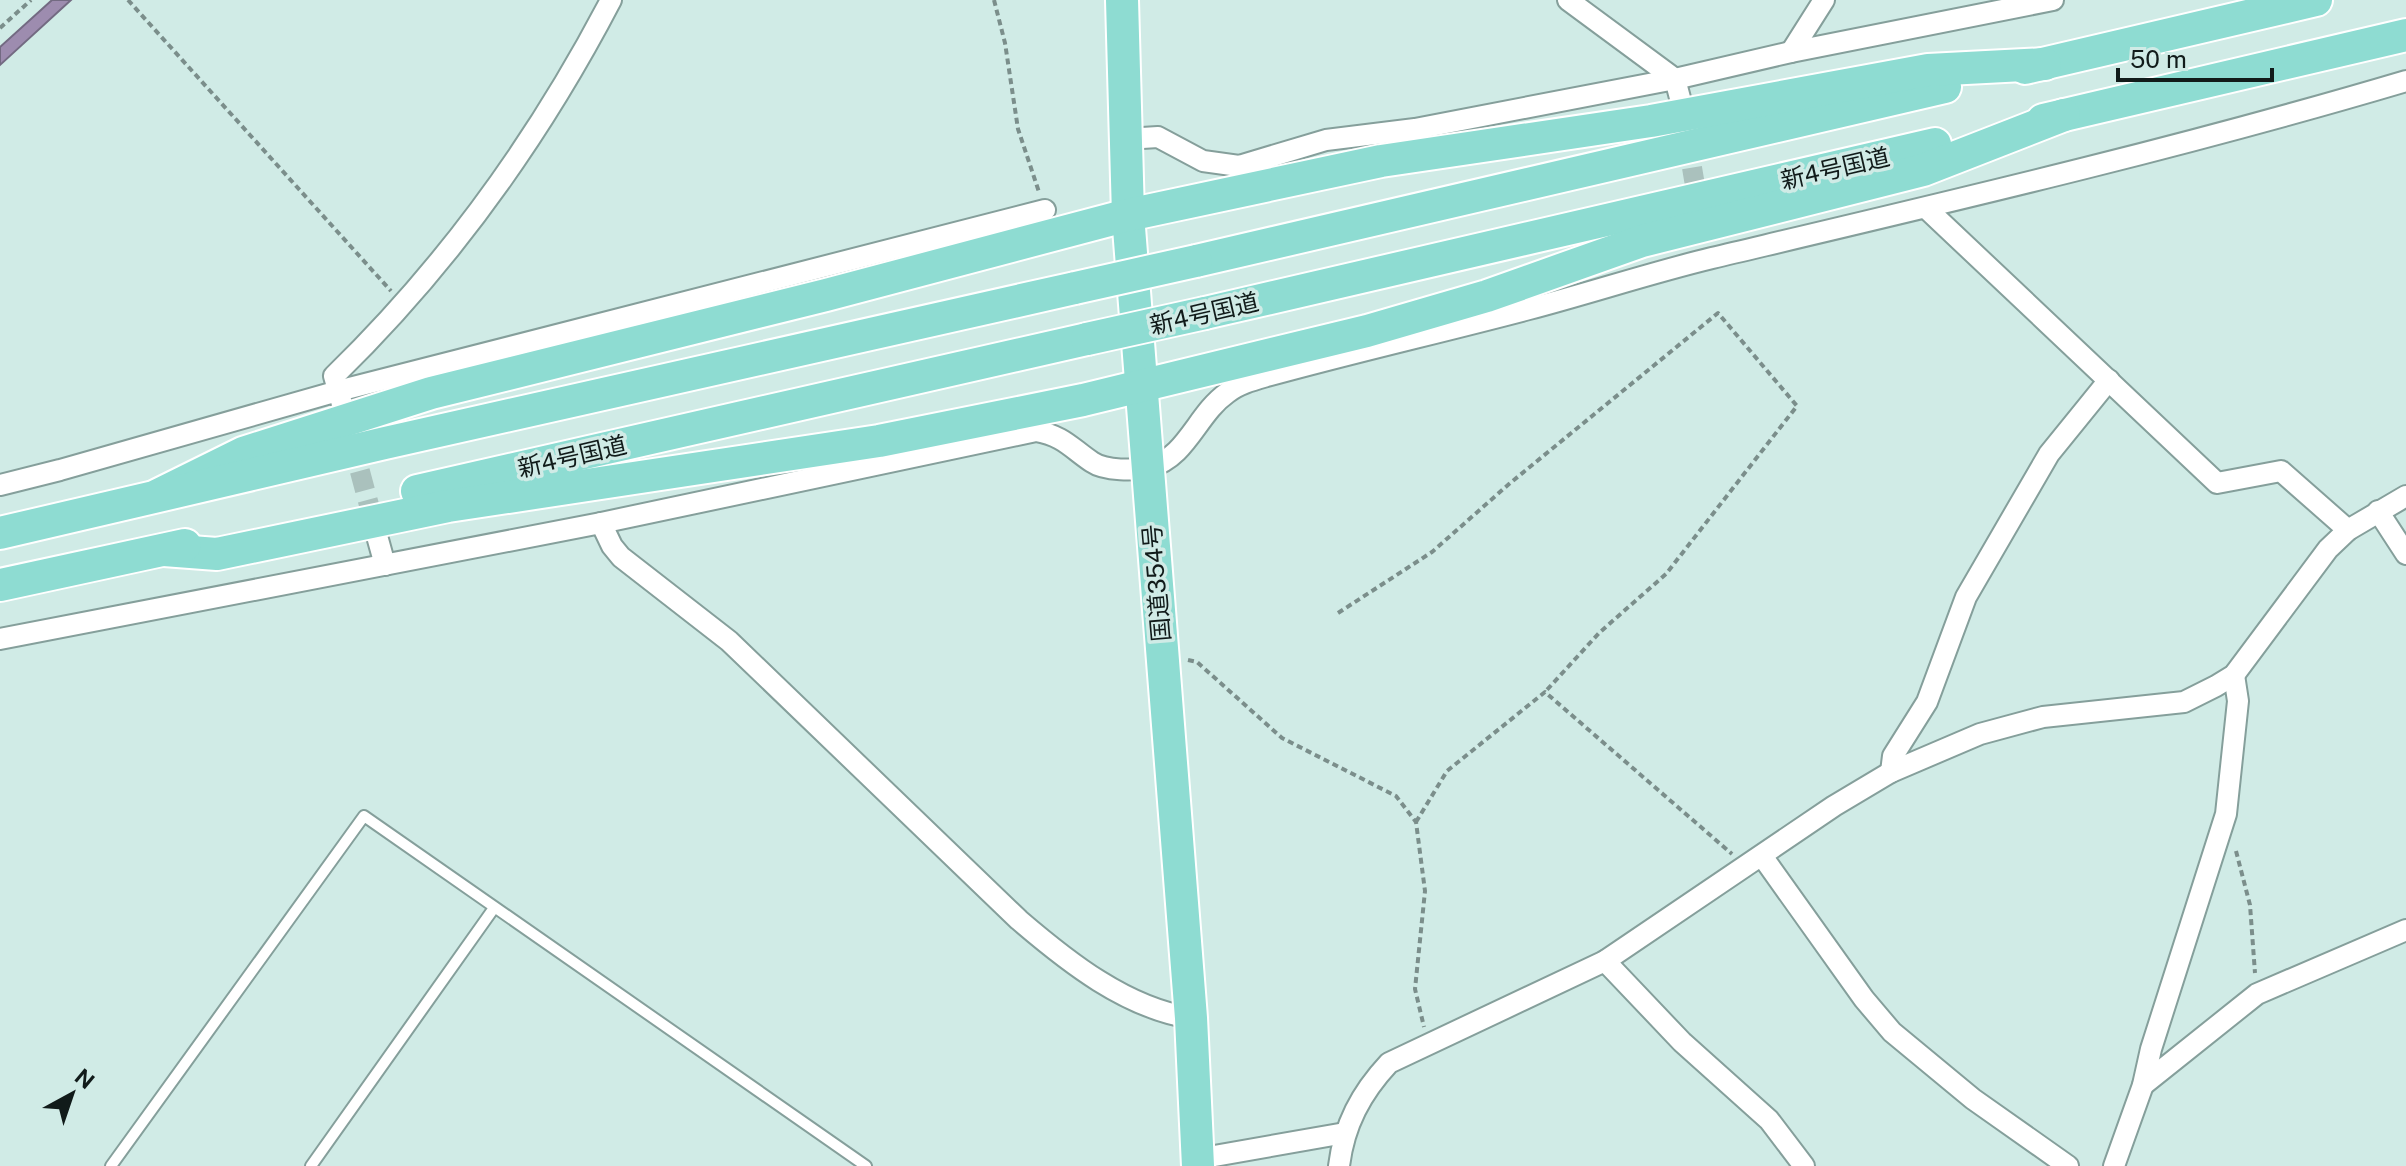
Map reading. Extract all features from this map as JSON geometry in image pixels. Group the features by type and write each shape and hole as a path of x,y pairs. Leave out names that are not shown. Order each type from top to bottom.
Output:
{"highway":[{"name":"国道354号","path":"1122,0 1128,215 1191,1018 1197,1162"},
{"path":"0,533 1196,261 2316,0"},
{"name":"新4号国道","path":"0,585 1205,313 2406,35"},
{"path":"158,495 243,453 431,393 826,295 1128,215 1381,161 1651,121 1928,70 2045,64"},
{"path":"164,550 217,554 448,506 879,441 1083,400 1367,331 1487,296 1642,241 1923,170 2064,115"}],"street":[{"path":"340,398 334,376 404,305 477,215 537,130 611,0"},
{"path":"1568,0 1677,88"},
{"path":"1791,52 1824,0"},
{"path":"1126,139 1158,137 1203,161 1239,166 1326,140 1677,88 1791,52 2053,0"},
{"path":"0,639 601,523 1036,431 1053,434 1071,444 1095,464 1111,468 1146,469 1172,458 1217,401 1242,384 1706,250 1927,209 2334,103 2406,81"},
{"path":"1927,209 2217,483 2281,471 2348,530"},
{"path":"0,485 1045,210"},
{"path":"1891,772 1893,756 1927,702 1966,597 2049,454 2109,380"},
{"path":"1339,1166 1345,1133 1368,1086 1389,1063 1605,961 1834,806 1891,772 1980,734 2043,717 2184,702 2234,675 2328,549 2348,530 2406,496"},
{"path":"2378,511 2406,554"},
{"path":"601,523 621,557 729,641 1019,920 1064,959 1115,990 1166,1014 1191,1018"},
{"path":"377,536 385,565"},
{"path":"2114,1166 2143,1085 2151,1049 2226,814 2238,701 2234,675"},
{"path":"1754,861 1892,1032 1973,1099 2068,1166"},
{"path":"2143,1085 2257,994 2406,930"},
{"path":"1605,961 1682,1042 1769,1120 1804,1166"},
{"path":"1197,1162 1345,1133"}],"lane":[{"path":"111,1166 364,816 866,1166"},
{"path":"311,1166 494,908"}],"path":[{"path":"0,28 31,0"},
{"path":"128,0 404,305"},
{"path":"994,0 1005,43 1018,129 1045,210"},
{"path":"1338,613 1432,552 1509,484 1718,313 1797,406 1666,574 1599,633 1545,692 1447,771 1416,822"},
{"path":"1163,653 1197,662 1282,738 1396,796 1416,822 1425,891 1415,989 1424,1031 1423,1047"},
{"path":"1545,692 1754,861"},
{"path":"2226,814 2250,905 2257,994"}],"shaded area":[{"path":"52,0 71,0 0,65 0,47"}],"tunnel":[{"path":"1687,138 1699,209"},
{"path":"352,442 376,531"}]}
